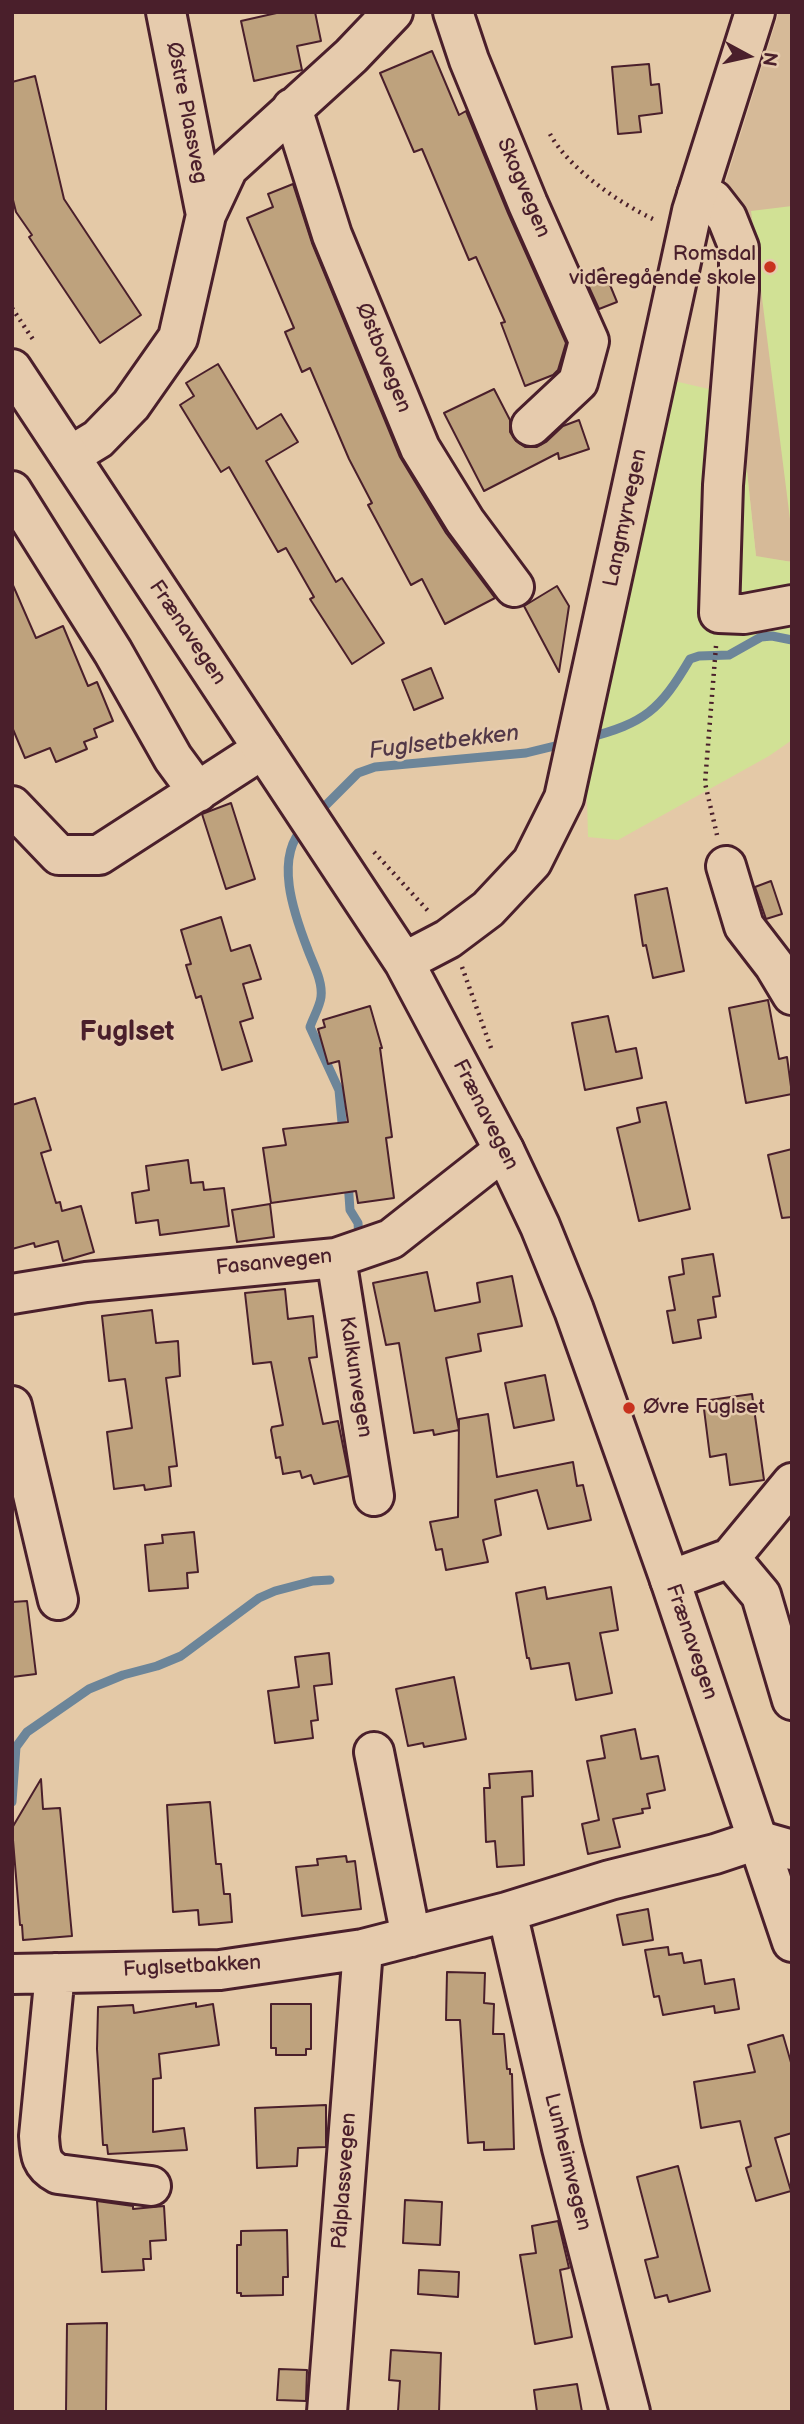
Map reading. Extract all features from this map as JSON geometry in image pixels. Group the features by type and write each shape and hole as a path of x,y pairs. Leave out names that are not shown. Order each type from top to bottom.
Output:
{"street":[{"name":"Østre Plassveg","path":"166,12 206,215"},
{"path":"70,456 97,439 131,405 178,338 206,215 229,168 351,56 393,12"},
{"name":"Skogvegen","path":"453,12 469,60 528,204 589,341 578,382 531,426"},
{"name":"Langmyrvegen","path":"404,962 448,939 488,908 532,862 564,798 697,195 755,12"},
{"name":"Østbovegen","path":"292,108 332,234 420,448 465,521 514,587"},
{"path":"697,195 713,200 727,218 738,247 740,290 723,485 719,613 744,614 792,605"},
{"name":"Frænavegen","path":"12,369 404,962 504,1150 540,1226 574,1310 670,1580 775,1845 792,1942"},
{"path":"12,491 113,652 173,758 198,792"},
{"path":"12,806 59,855 100,855 263,748"},
{"path":"726,866 744,926 774,965 792,995"},
{"name":"Fasanvegen","path":"12,1294 86,1282 336,1258 391,1239 504,1150"},
{"name":"Kalkunvegen","path":"336,1258 374,1496"},
{"path":"12,1406 58,1600"},
{"path":"670,1580 730,1558 792,1483"},
{"path":"730,1558 761,1595 792,1700"},
{"path":"374,1752 411,1937"},
{"name":"Fuglsetbakken","path":"12,1974 220,1970 363,1950 507,1912 610,1880 775,1845"},
{"name":"Lunheimvegen","path":"507,1912 562,2148 630,2412"},
{"name":"Pålplassvegen","path":"327,2412 363,1950"},
{"path":"55,1973 39,2136 41,2160 47,2168 58,2174 151,2186"}],"path":[{"path":"550,134 558,149 595,183 639,212 658,221"},
{"path":"719,613 705,783 726,866"}],"shaded area":[{"name":"Romsdal videregående skole","path":"779,12 792,12 792,562 756,557 739,396 724,187"}],"green space":[{"path":"792,206 792,519 790,519 751,211"},
{"path":"670,380 739,396 756,556 792,562 792,740 769,756 618,840 588,837 584,682"}],"building":[{"path":"281,12 315,12 321,41 297,46 302,70 254,81 241,21"},
{"path":"432,51 459,115 466,111 566,343 558,370 553,375 525,386 501,323 505,322 476,257 469,260 422,149 414,152 380,73"},
{"path":"649,64 651,85 659,84 662,113 639,116 641,132 618,134 612,67"},
{"path":"35,76 64,199 141,315 100,343 29,237 32,235 16,212 12,196 12,82"},
{"path":"293,184 312,243 400,457 446,533 495,598 445,624 422,579 411,585 368,505 372,503 349,459 310,368 302,372 285,332 294,328 247,218 273,207 268,194"},
{"path":"603,268 617,302 599,309 584,276"},
{"path":"218,364 257,429 281,414 298,442 266,461 336,582 342,578 384,643 352,664 310,599 314,597 286,548 278,552 229,467 221,472 180,405 194,396 186,383"},
{"path":"494,389 510,420 510,432 516,441 525,447 537,447 563,426 579,420 589,449 559,459 558,453 484,491 444,413"},
{"path":"12,583 36,638 63,626 88,686 97,682 113,721 94,729 97,737 84,742 87,749 56,762 50,748 25,758 12,727"},
{"path":"557,586 569,606 559,672 524,606"},
{"path":"431,668 443,698 414,710 402,680"},
{"path":"231,803 255,879 226,889 202,814"},
{"path":"771,881 782,914 766,919 755,887"},
{"path":"667,888 684,971 653,978 646,945 643,946 635,895"},
{"path":"221,917 231,951 250,945 261,979 243,984 253,1018 240,1022 252,1061 222,1070 201,996 196,998 186,965 191,964 181,930"},
{"path":"768,1000 779,1059 787,1057 792,1094 746,1103 729,1008"},
{"path":"370,1006 382,1048 392,1137 386,1138 394,1198 358,1203 356,1191 271,1203 263,1148 286,1145 283,1129 348,1122 339,1061 328,1064 318,1029 325,1027 323,1020"},
{"path":"608,1016 616,1052 636,1048 642,1078 585,1090 572,1023"},
{"path":"35,1098 51,1150 41,1153 56,1203 60,1202 62,1211 81,1206 94,1252 63,1261 58,1241 35,1247 34,1243 12,1249 12,1105"},
{"path":"666,1102 690,1209 639,1221 617,1128 640,1122 637,1108"},
{"path":"792,1149 792,1217 782,1218 768,1155"},
{"path":"188,1160 191,1183 203,1182 204,1190 224,1188 229,1226 160,1235 158,1220 136,1223 132,1193 149,1190 146,1166"},
{"path":"270,1204 274,1237 237,1242 232,1210"},
{"path":"713,1254 720,1296 713,1297 716,1317 698,1320 701,1338 673,1343 667,1311 675,1310 669,1277 684,1274 682,1259"},
{"path":"427,1272 435,1311 480,1302 477,1283 512,1276 522,1326 478,1334 481,1351 446,1358 459,1430 434,1435 433,1430 414,1433 399,1343 386,1345 373,1283"},
{"path":"285,1289 288,1319 313,1316 317,1357 309,1358 323,1424 338,1421 349,1476 314,1484 311,1475 302,1478 300,1471 283,1474 280,1457 276,1458 271,1430 272,1427 283,1425 271,1362 253,1364 245,1293"},
{"path":"152,1310 156,1343 178,1341 180,1376 166,1378 177,1466 169,1467 171,1486 145,1490 144,1485 114,1489 107,1432 132,1428 125,1379 109,1381 102,1316"},
{"path":"545,1375 554,1420 514,1428 505,1383"},
{"path":"752,1394 764,1480 730,1485 726,1454 710,1457 703,1401"},
{"path":"488,1414 497,1477 573,1462 577,1486 583,1485 591,1520 548,1529 537,1490 495,1500 501,1535 483,1540 488,1562 446,1570 442,1549 436,1550 430,1522 458,1517 459,1419"},
{"path":"194,1532 198,1572 187,1573 188,1588 149,1591 145,1545 163,1543 162,1535"},
{"path":"545,1587 547,1599 611,1587 618,1630 600,1633 612,1693 576,1700 569,1663 531,1669 516,1593"},
{"path":"27,1601 36,1674 12,1677 12,1602"},
{"path":"329,1653 332,1684 314,1686 318,1720 311,1721 313,1738 275,1743 268,1691 299,1687 295,1657"},
{"path":"454,1677 466,1739 424,1747 423,1743 408,1746 396,1689"},
{"path":"635,1729 641,1759 658,1756 665,1790 647,1794 650,1808 642,1809 643,1813 613,1819 620,1847 588,1854 582,1824 599,1820 587,1761 605,1758 601,1736"},
{"path":"532,1771 533,1796 522,1797 524,1865 497,1867 495,1841 486,1842 484,1788 490,1788 489,1774"},
{"path":"41,1779 43,1809 60,1808 72,1936 23,1940 12,1828"},
{"path":"210,1802 216,1864 221,1864 224,1894 230,1894 232,1922 199,1925 198,1910 173,1912 167,1805"},
{"path":"346,1856 347,1862 355,1861 361,1909 302,1916 296,1867 318,1865 317,1859"},
{"path":"648,1909 653,1940 623,1945 617,1915"},
{"path":"668,1947 669,1955 682,1953 684,1963 701,1960 705,1984 734,1979 739,2009 715,2013 714,2006 663,2015 659,1996 654,1997 645,1950"},
{"path":"447,1972 485,1973 484,2003 494,2004 493,2034 504,2034 507,2069 510,2069 512,2074 514,2149 484,2150 484,2142 468,2143 460,2020 446,2020"},
{"path":"196,2003 196,2007 213,2004 219,2045 159,2054 161,2078 153,2079 153,2132 184,2128 187,2150 108,2154 107,2145 103,2145 97,2049 98,2007 133,2005 134,2013"},
{"path":"271,2004 311,2004 311,2049 306,2049 306,2055 276,2055 276,2048 271,2048"},
{"path":"783,2035 792,2066 792,2133 775,2138 791,2191 756,2201 746,2168 751,2166 740,2121 701,2128 694,2082 755,2072 748,2045"},
{"path":"326,2105 326,2147 298,2148 297,2166 257,2168 255,2108"},
{"path":"678,2166 710,2291 669,2302 667,2295 655,2298 645,2260 658,2257 637,2177"},
{"path":"405,2200 442,2202 440,2245 403,2243"},
{"path":"97,2201 133,2206 133,2209 164,2206 166,2240 150,2241 151,2259 143,2259 144,2270 102,2272"},
{"path":"558,2221 569,2268 560,2270 572,2337 535,2344 520,2255 536,2253 532,2226"},
{"path":"287,2230 288,2277 283,2277 283,2295 241,2296 241,2293 237,2293 237,2245 241,2245 241,2231"},
{"path":"419,2270 459,2272 458,2297 418,2294"},
{"path":"107,2323 106,2412 66,2412 67,2324"},
{"path":"391,2350 441,2353 439,2412 398,2411 400,2381 389,2380"},
{"path":"279,2369 307,2370 306,2401 277,2400"},
{"path":"577,2384 582,2412 537,2412 534,2390"}],"waterway":[{"name":"Fuglsetbekken","path":"587,738 623,726 649,712 669,691 690,659 729,655 761,637 792,640"},
{"name":"Fuglsetbekken","path":"317,814 358,773 375,767 526,753 567,743"},
{"name":"Fuglsetbekken","path":"305,826 295,838 290,853 289,886 297,920 321,985 320,1001 310,1027 339,1090 343,1133"},
{"name":"Fuglsetbekken","path":"348,1181 350,1210 358,1223 359,1238"},
{"name":"Fuglsetbekken","path":"12,1802 16,1747 27,1732 89,1689 181,1656 259,1598 313,1581 330,1580"}],"place":[{"name":"Romsdal videregående skole","path":"770,267"},
{"name":"Øvre Fuglset","path":"629,1408"}],"district":[{"name":"Fuglset","path":"127,1033"}]}
